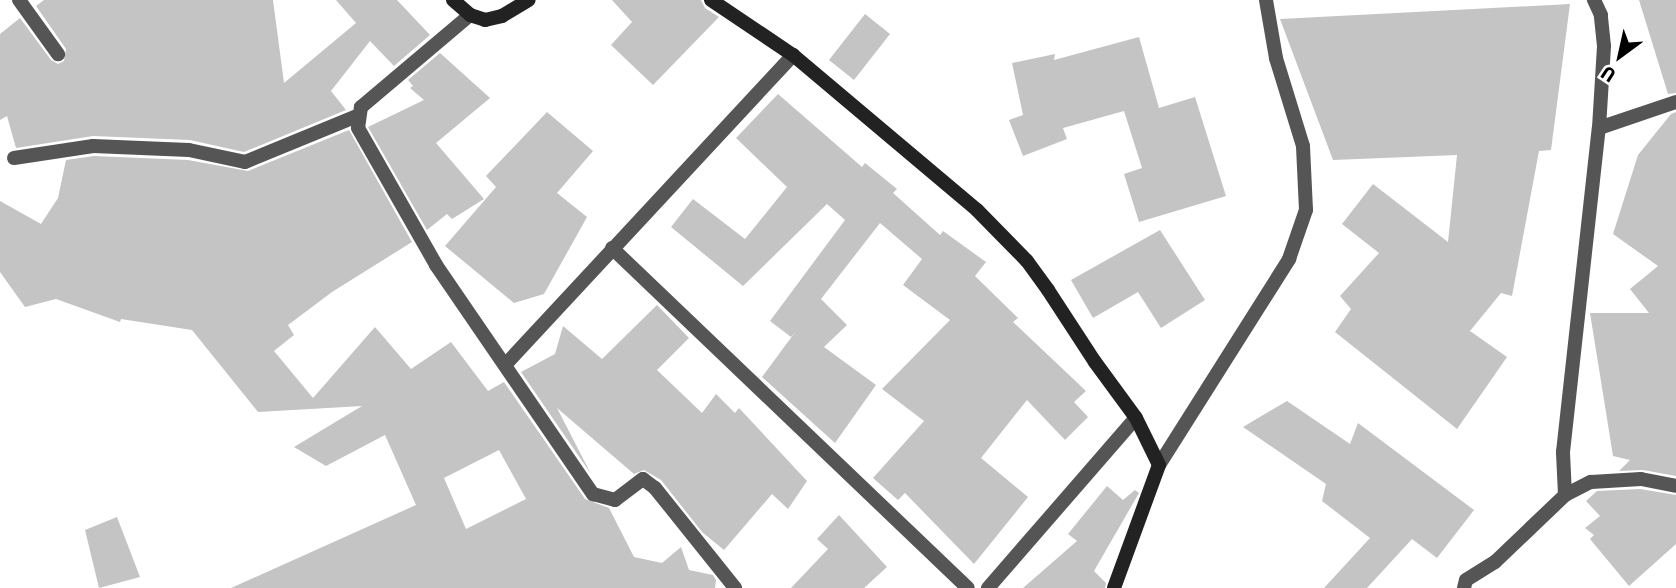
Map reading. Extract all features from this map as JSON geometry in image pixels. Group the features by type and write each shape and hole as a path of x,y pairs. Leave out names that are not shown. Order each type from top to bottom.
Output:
{"street":[{"path":"19,0 58,54"},
{"path":"453,0 470,15 485,20 529,0"},
{"path":"711,0 793,55 976,210 1027,261 1136,418 1159,465"},
{"path":"1114,588 1159,465 1289,259 1306,210 1303,146 1276,58 1266,0"},
{"path":"1565,495 1563,453 1600,128 1604,46 1601,15 1594,0"},
{"path":"470,15 361,107 357,116 358,128 436,265 593,494 615,500 643,480 655,488 735,588"},
{"path":"506,364 793,55"},
{"path":"1600,128 1676,102"},
{"path":"14,158 85,146 189,150 245,162 357,116"},
{"path":"612,248 968,588"},
{"path":"988,588 1136,418"},
{"path":"1462,585 1495,562 1565,495 1591,482 1641,478 1676,486"}],"building":[{"path":"44,0 273,0 284,83 356,23 336,0 397,0 430,35 394,66 370,41 331,91 346,110 244,152 190,140 93,136 16,148 7,116 0,120 0,34 20,18 51,60 58,64 64,61 66,49 36,6"},
{"path":"612,0 701,0 705,8 719,17 653,85 611,45 632,22"},
{"path":"1639,0 1676,0 1676,93 1668,94"},
{"path":"1570,4 1551,150 1539,151 1512,296 1501,293 1470,331 1507,357 1457,429 1335,332 1351,309 1340,296 1379,253 1342,224 1373,184 1448,242 1457,155 1333,160 1280,19"},
{"path":"865,14 890,34 854,80 829,60"},
{"path":"1139,37 1159,108 1195,97 1226,196 1139,222 1124,174 1142,168 1124,111 1063,128 1067,139 1023,156 1009,120 1023,115 1012,63 1055,54 1054,60"},
{"path":"440,53 490,98 436,143 484,199 452,219 447,214 427,230 368,127 424,100 410,88 413,86 408,80"},
{"path":"778,94 862,167 865,163 897,189 893,193 940,235 943,231 986,262 975,276 1018,318 1013,322 1086,391 1074,402 1088,417 1065,440 1027,400 981,458 1028,497 974,564 905,493 898,500 873,478 924,421 882,389 950,320 903,285 922,259 880,223 821,299 847,325 824,347 876,385 835,443 762,377 796,331 791,337 770,321 845,220 827,204 743,286 671,227 693,199 745,239 787,187 736,138"},
{"path":"547,112 593,151 557,193 587,217 544,294 514,303 445,246 496,187 486,176"},
{"path":"1676,112 1676,476 1643,470 1619,471 1630,460 1613,456 1590,313 1649,313 1630,289 1658,266 1613,234 1638,155 1671,114"},
{"path":"349,130 412,242 332,292 288,325 294,335 274,351 313,398 375,327 411,369 451,342 488,391 504,382 585,499 609,508 634,557 662,563 681,547 689,570 713,575 716,580 715,588 231,588 416,505 385,435 326,466 294,447 362,406 258,412 192,330 121,319 120,322 56,299 25,307 0,272 0,201 41,224 58,198 66,160 94,156 188,160 248,171","holes":["499,450 526,499 466,529 444,478"]},
{"path":"1160,230 1205,300 1161,328 1138,292 1093,318 1071,280"},
{"path":"657,305 689,338 657,370 702,413 716,394 735,413 739,408 807,481 788,509 772,494 724,550 702,532 661,480 644,470 634,474 557,408 591,474 521,372 555,354 563,326 602,359"},
{"path":"1287,401 1350,444 1358,423 1474,510 1437,558 1412,539 1367,588 1324,588 1370,538 1322,501 1326,484 1243,427"},
{"path":"1107,486 1123,500 1135,490 1139,493 1094,571 1106,583 1105,588 1023,588 1077,541 1068,534"},
{"path":"1640,489 1676,495 1676,544 1629,586 1590,539 1594,535 1585,528 1600,516 1586,501 1597,491"},
{"path":"839,515 887,567 864,588 791,588 828,549 817,539"},
{"path":"117,517 140,577 99,588 85,530"}]}
